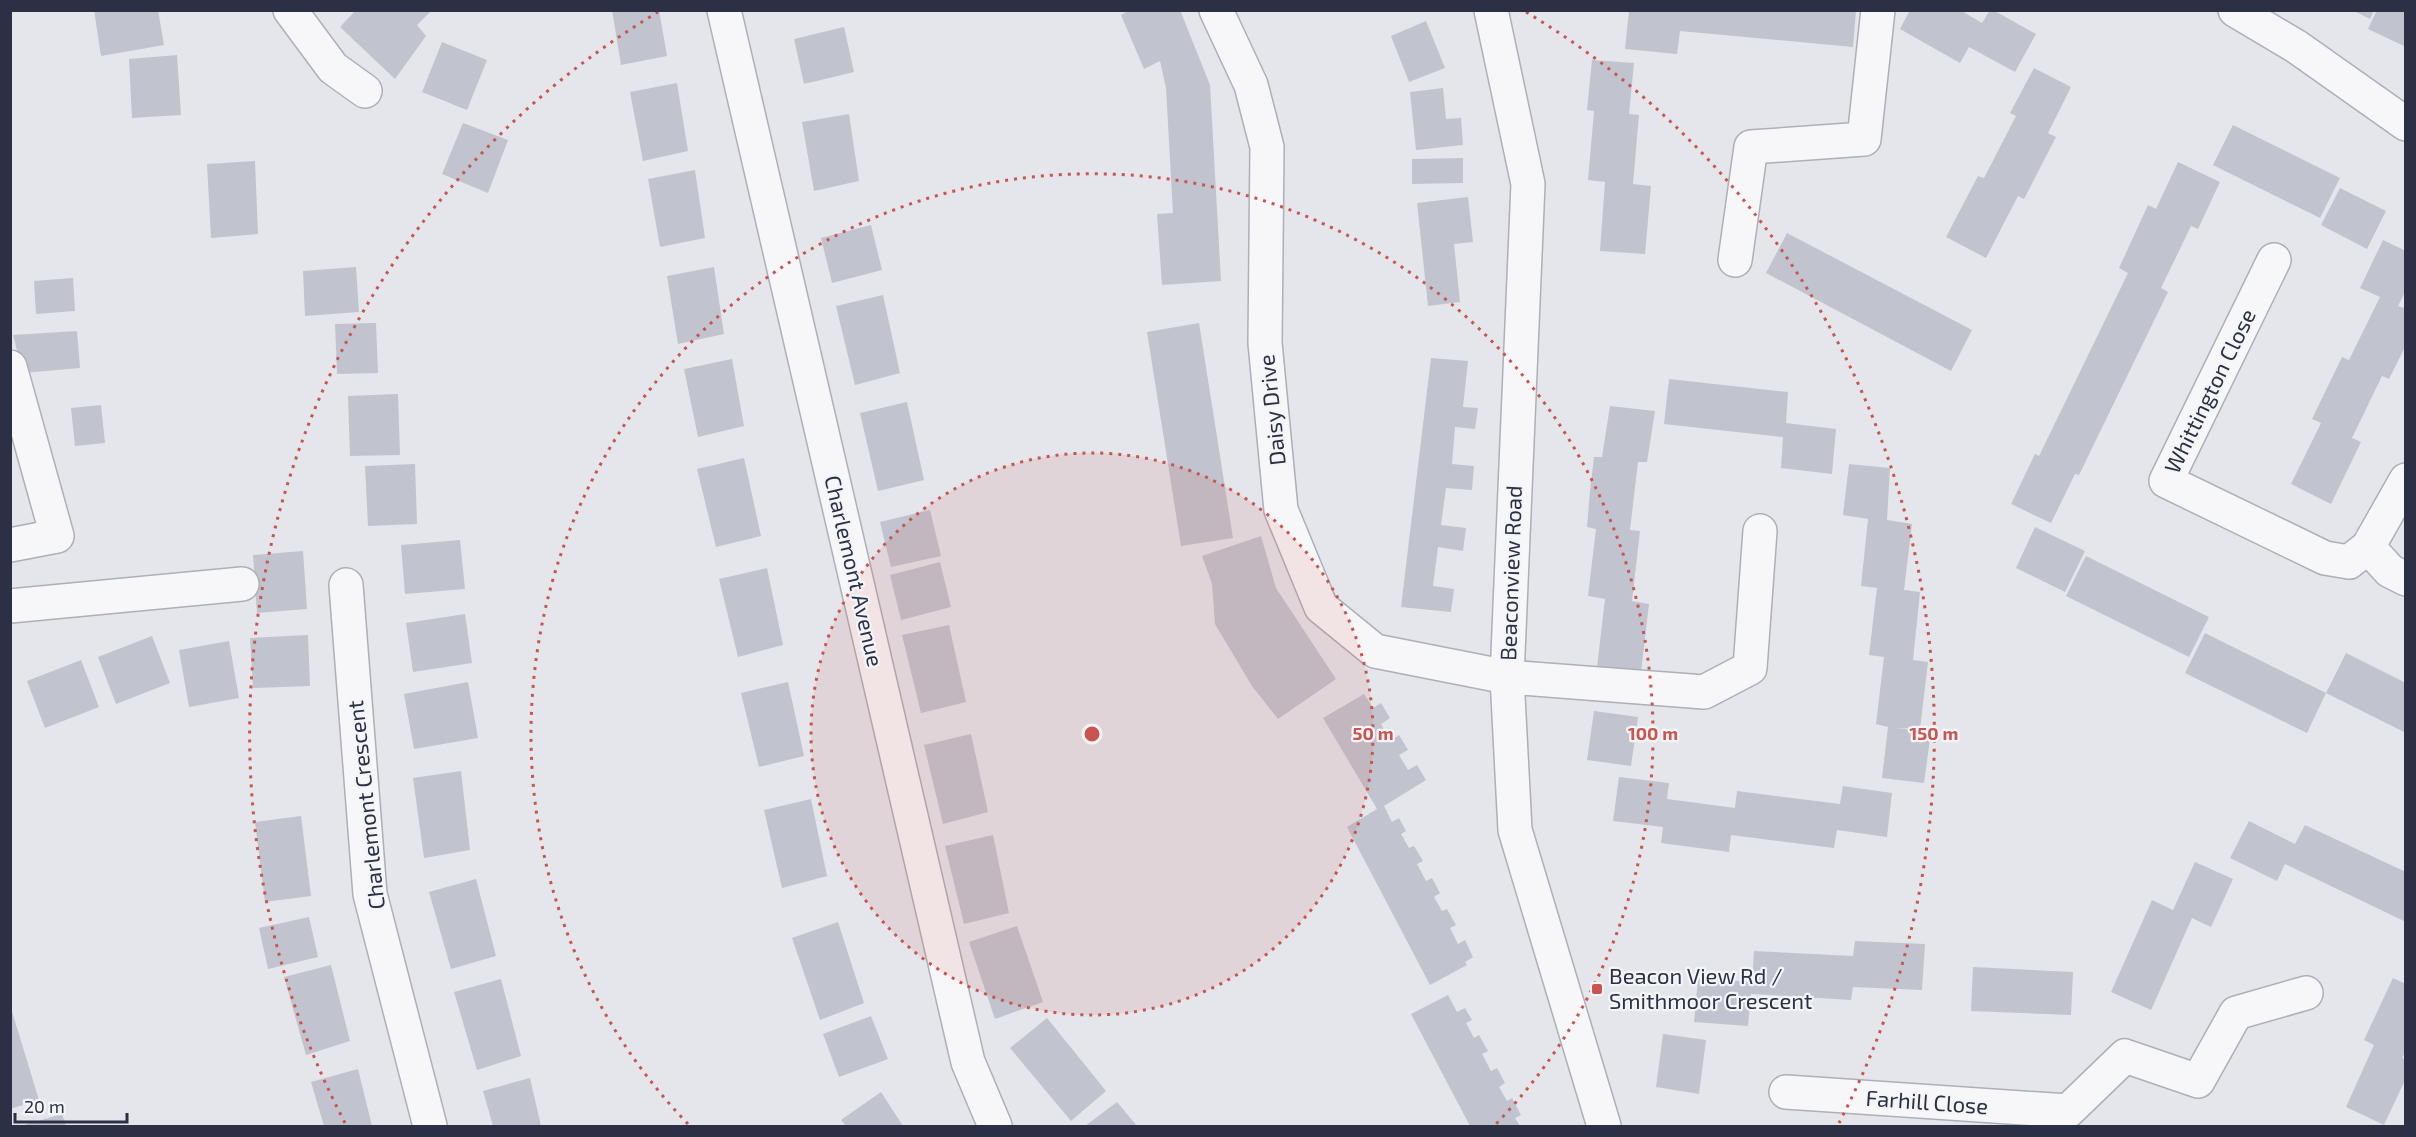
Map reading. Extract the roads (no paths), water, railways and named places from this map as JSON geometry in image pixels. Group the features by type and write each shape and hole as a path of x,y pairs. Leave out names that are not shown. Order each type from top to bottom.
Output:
{"street":[{"path":"290,10 333,68 365,92"},
{"name":"Charlemont Avenue","path":"724,10 968,1062 995,1126"},
{"name":"Daisy Drive","path":"1216,10 1251,85 1267,147 1265,343 1281,510 1321,607 1376,651 1507,677 1704,692 1750,668 1760,531"},
{"name":"Beaconview Road","path":"1491,10 1527,184 1507,677 1515,831 1604,1126"},
{"path":"1735,260 1751,147 1864,139 1878,10"},
{"path":"2235,10 2297,46 2406,124"},
{"name":"Whittington Close","path":"2274,260 2194,418 2166,481 2325,558 2349,562 2368,547"},
{"path":"10,367 57,536 10,545"},
{"path":"2406,480 2368,547 2390,571 2406,579"},
{"path":"10,606 242,584"},
{"name":"Charlemont Crescent","path":"346,585 370,894 430,1126"},
{"name":"Farhill Close","path":"1786,1092 2069,1119 2125,1056 2198,1081 2236,1013 2306,993"}],"place":[{"name":"Beacon View Rd / Smithmoor Crescent","path":"1597,989"}]}
